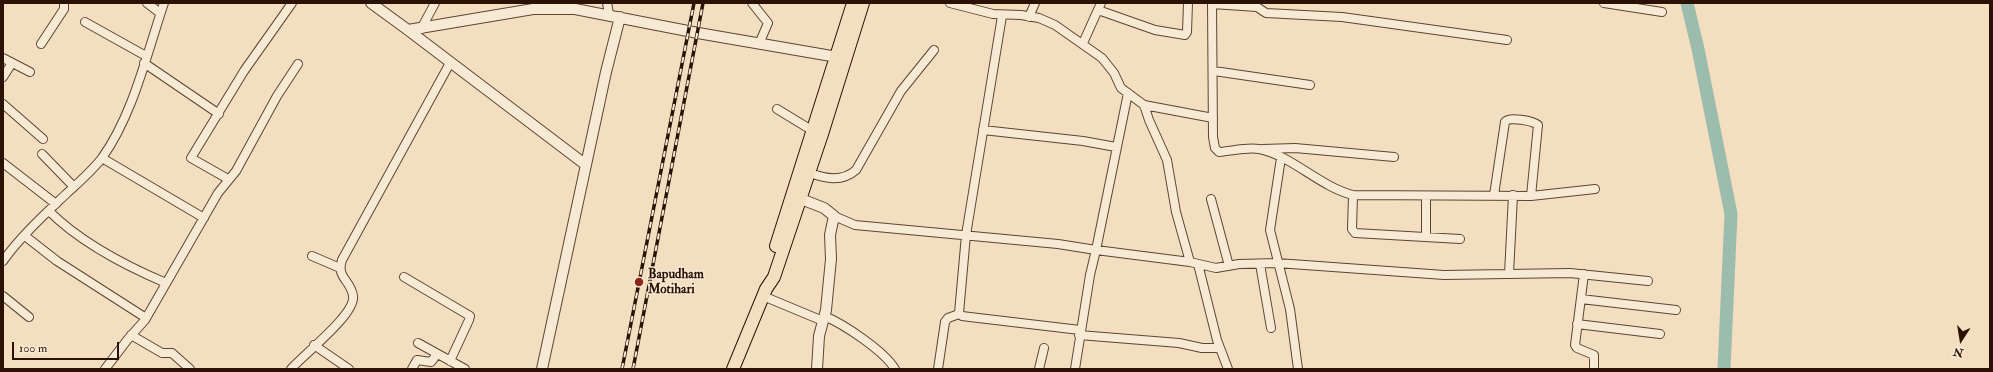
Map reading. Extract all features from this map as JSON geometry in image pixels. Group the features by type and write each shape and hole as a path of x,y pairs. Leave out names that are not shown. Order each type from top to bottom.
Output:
{"main road":[{"path":"733,369 764,292 774,277 809,173 841,57 854,3"},
{"path":"764,292 766,275 813,131 863,3"}],"street":[{"path":"41,44 64,9 64,3"},
{"path":"146,3 160,12"},
{"path":"4,256 102,158 114,138 132,99 164,3"},
{"path":"228,179 191,158 244,71 292,3"},
{"path":"371,3 586,165"},
{"path":"421,29 435,3"},
{"path":"607,3 609,14"},
{"path":"752,3 768,23 759,44"},
{"path":"950,3 1002,16 1029,17 1055,25 1083,43 1102,58 1114,73 1121,88 1144,105 1213,118"},
{"path":"1029,17 1035,3"},
{"path":"1083,43 1100,7 1155,30 1185,35 1187,32 1188,3"},
{"path":"1394,157 1295,148 1219,152 1215,148 1213,118 1214,71 1212,3 1257,7 1266,13 1342,17 1507,40"},
{"path":"1604,3 1662,12"},
{"path":"408,30 533,9 575,9 620,16 759,44 841,57"},
{"path":"542,369 606,72 620,16"},
{"path":"960,314 958,310 966,235 1002,16"},
{"path":"85,22 145,60 219,114"},
{"path":"809,173 834,180 849,175 856,170 901,91 934,50"},
{"path":"3,58 30,72"},
{"path":"3,78 12,63"},
{"path":"291,369 314,345 342,320 352,307 352,291 341,274 340,268 342,260 386,176 450,63"},
{"path":"105,369 146,318 204,218 228,179 236,171 277,96 298,64"},
{"path":"1214,71 1310,86"},
{"path":"1075,369 1080,332 1128,93"},
{"path":"3,104 43,139"},
{"path":"1144,105 1167,160 1178,217 1228,369"},
{"path":"777,109 813,131"},
{"path":"1494,195 1505,122 1510,119 1533,122 1538,125 1531,196"},
{"path":"983,130 1083,141 1116,147"},
{"path":"1259,149 1281,158 1336,189 1353,195 1531,196 1595,189"},
{"path":"42,154 74,187"},
{"path":"102,158 204,218"},
{"path":"1281,158 1270,223 1270,236 1290,309 1298,369"},
{"path":"3,163 56,204"},
{"path":"1353,195 1352,229 1354,232 1460,239"},
{"path":"1508,274 1513,195"},
{"path":"1426,196 1426,236"},
{"path":"1211,198 1229,266"},
{"path":"800,199 824,208 834,216 855,225 1058,244 1194,263 1216,268 1277,263 1424,275 1584,274 1648,281"},
{"path":"49,211 61,223 116,258 166,283"},
{"path":"817,369 819,336 823,319 830,259 830,236 834,216"},
{"path":"25,236 57,260 146,318"},
{"path":"312,256 340,268"},
{"path":"1260,264 1271,328"},
{"path":"1584,274 1575,345 1577,348 1594,355 1594,369"},
{"path":"404,277 470,316 450,361"},
{"path":"764,292 823,319 833,320 880,352 895,369"},
{"path":"3,296 29,317"},
{"path":"1581,299 1676,310"},
{"path":"938,369 945,322 948,318 960,314 970,318 1179,343 1202,348 1220,348"},
{"path":"1577,324 1660,334"},
{"path":"132,335 162,354 172,354 190,369"},
{"path":"418,343 464,369"},
{"path":"314,345 350,369"},
{"path":"1039,369 1044,348"},
{"path":"412,369 417,360 430,363 437,354"}],"waterway":[{"path":"1687,3 1698,49 1731,214 1724,369"}],"railway":[{"path":"622,369 694,3"},
{"path":"633,369 703,3"}],"place":[{"name":"Bapudham Motihari","path":"639,282"}]}
